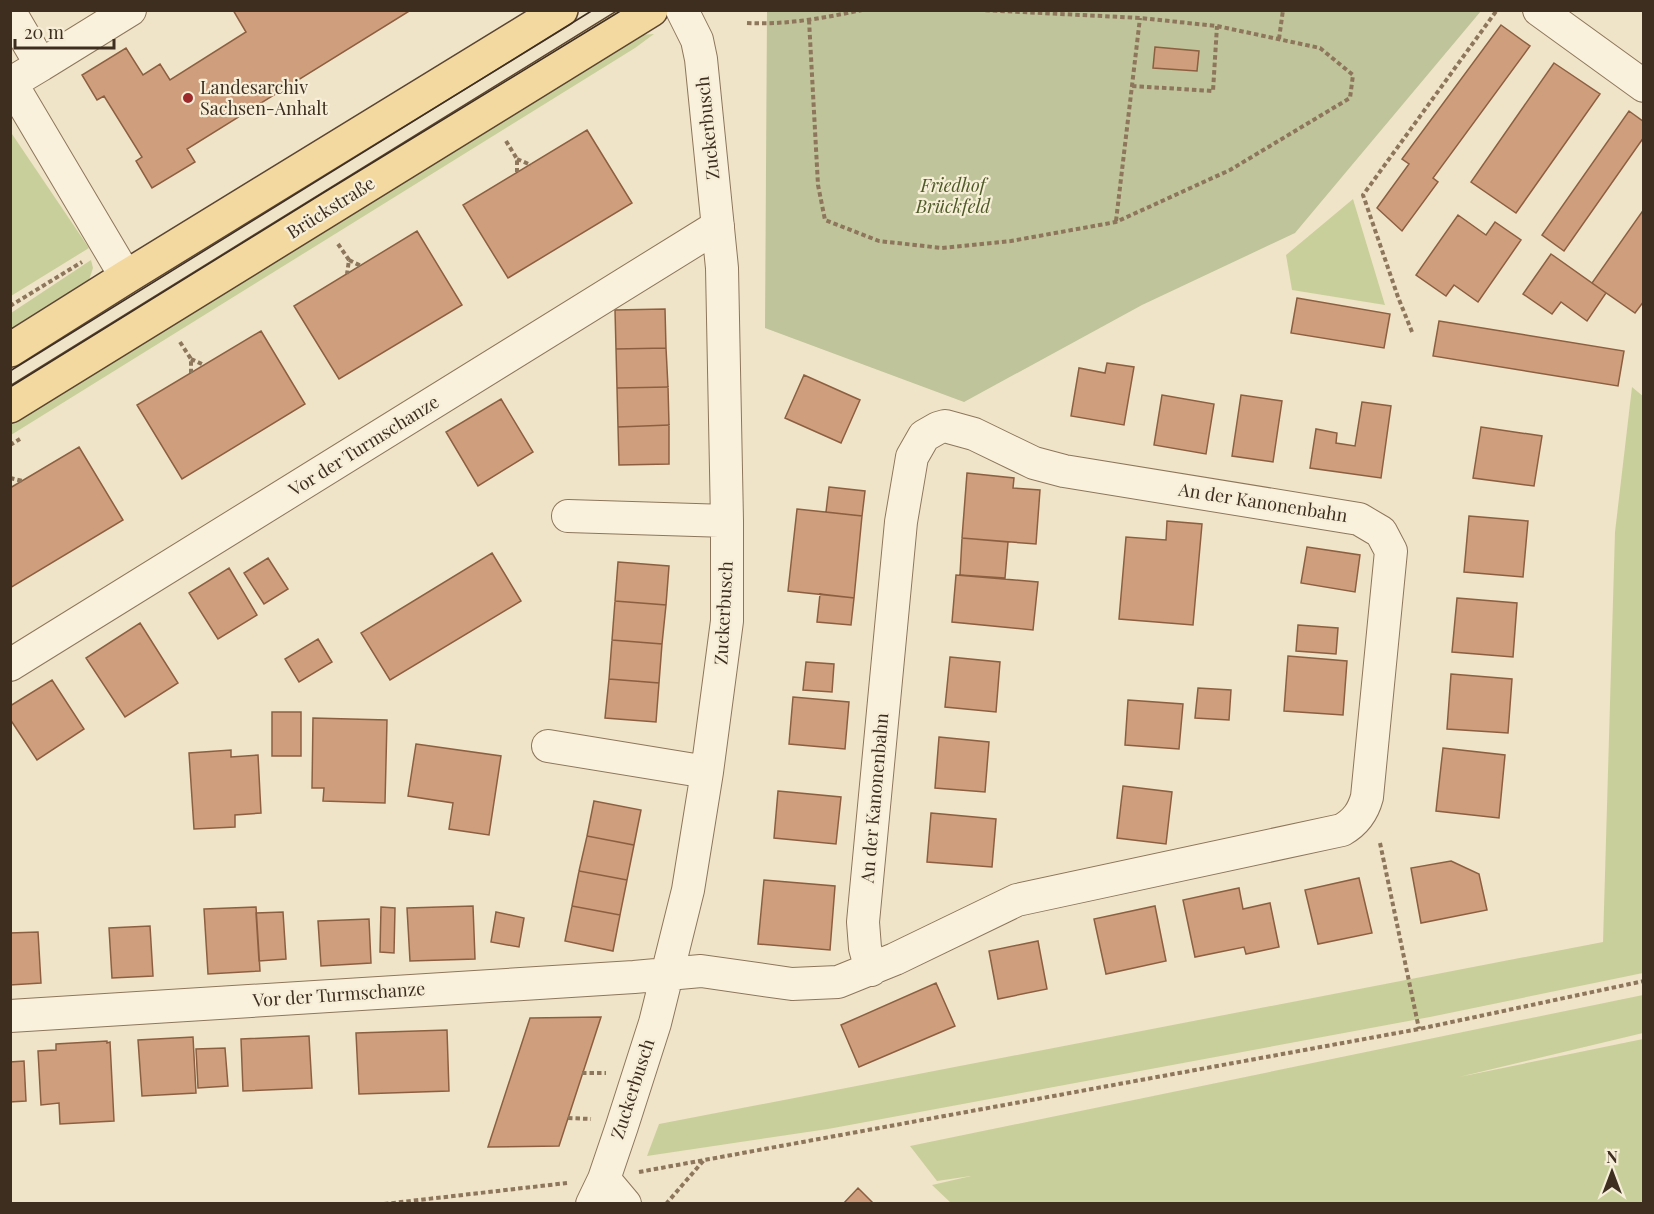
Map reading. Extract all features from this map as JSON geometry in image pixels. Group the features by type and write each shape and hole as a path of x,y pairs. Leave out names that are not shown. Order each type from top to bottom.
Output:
{"main road":[{"path":"10,350 561,10"},
{"name":"Brückstraße","path":"10,406 651,10"}],"street":[{"path":"126,277 11,83 130,10"},
{"name":"Zuckerbusch","path":"588,1190 639,1074 668,973 688,890 707,772 727,621 723,290 700,49 682,10"},
{"path":"1539,10 1644,86"},
{"path":"10,12 41,65"},
{"name":"Vor der Turmschanze","path":"10,665 718,226"},
{"name":"An der Kanonenbahn","path":"871,970 864,948 863,922 901,522 912,457 924,436 938,428 945,426 975,434 1034,463 1064,471 1359,519 1381,532 1391,551 1368,796 1359,816"},
{"path":"568,516 727,521"},
{"path":"548,746 707,772"},
{"path":"668,973 701,971 792,984 838,982 871,970 1017,900 1319,836 1342,830 1359,816"},
{"name":"Vor der Turmschanze","path":"10,1016 668,973"},
{"path":"588,1190 625,1203"}],"path":[{"path":"747,23 766,24 809,20 862,10"},
{"path":"809,20 818,185 825,220 879,241 942,248 1011,241 1116,222 1230,170 1350,98 1353,75 1320,48 1217,26 1140,18 982,10"},
{"path":"1279,39 1283,10"},
{"path":"1412,332 1364,195 1497,10"},
{"path":"1116,222 1140,18"},
{"path":"1132,86 1213,91 1217,26"},
{"path":"506,141 517,159 517,172"},
{"path":"517,159 531,165"},
{"path":"338,244 349,260 361,266"},
{"path":"10,306 85,260"},
{"path":"347,274 349,260"},
{"path":"180,342 190,358 204,365"},
{"path":"190,358 190,373"},
{"path":"10,478 23,481"},
{"path":"1359,816 1379,839 1419,1029"},
{"path":"384,1203 571,1182 588,1190 704,1160 1419,1029 1644,981"},
{"path":"582,1073 616,1073"},
{"path":"568,1118 598,1119"},
{"path":"666,1203 704,1160"}],"green space":[{"name":"Friedhof Brückfeld","path":"767,11 1481,11 1295,233 1142,305 964,402 765,328"},
{"path":"654,34 635,48 11,435 11,421 640,35"},
{"path":"10,131 89,248 11,296 10,296"},
{"path":"1353,199 1385,305 1292,290 1286,255"},
{"path":"91,260 93,268 86,289 11,339 11,313"},
{"path":"1632,387 1644,397 1643,973 1430,1017 828,1129 647,1156 659,1124 1603,942 1615,532"},
{"path":"1643,995 1643,1033 1459,1077 1643,1039 1643,1203 951,1203 932,1185 971,1176 937,1181 910,1146"}],"building":[{"name":"Landesarchiv Sachsen-Anhalt","path":"233,10 411,10 187,149 195,162 152,188 136,161 142,157 104,96 97,100 82,75 126,48 143,75 160,64 170,80 246,32"},
{"path":"1501,25 1530,46 1433,178 1438,182 1402,231 1377,208 1409,164 1402,159"},
{"path":"1155,47 1199,51 1197,71 1153,68"},
{"path":"1554,63 1600,94 1516,213 1471,182"},
{"path":"1629,111 1644,122 1644,137 1564,251 1542,235"},
{"path":"587,130 632,203 508,278 463,205"},
{"path":"1644,209 1644,301 1635,313 1592,283"},
{"path":"1458,215 1486,235 1495,222 1521,240 1478,302 1454,285 1446,296 1416,275"},
{"path":"417,231 462,305 339,379 294,306"},
{"path":"1551,254 1606,293 1587,321 1561,302 1552,314 1523,294"},
{"path":"1297,298 1390,314 1384,348 1291,333"},
{"path":"665,309 666,348 616,349 615,310"},
{"path":"1439,321 1624,351 1618,386 1433,356"},
{"path":"261,331 305,404 182,479 137,405"},
{"path":"666,348 668,387 617,388 616,349"},
{"path":"1107,363 1134,367 1124,425 1071,416 1079,368 1105,373"},
{"path":"804,375 860,400 841,443 785,418"},
{"path":"668,387 669,425 618,427 617,388"},
{"path":"1162,395 1214,404 1206,454 1154,445"},
{"path":"1241,395 1282,401 1273,462 1232,456"},
{"path":"501,399 533,452 478,486 446,432"},
{"path":"1362,402 1391,406 1381,478 1310,468 1316,429 1337,433 1336,443 1355,446"},
{"path":"669,425 669,464 619,465 618,427"},
{"path":"1481,427 1542,436 1534,486 1473,478"},
{"path":"79,447 123,520 10,588 10,488"},
{"path":"967,473 1014,478 1013,488 1040,490 1036,544 962,538"},
{"path":"829,487 865,491 862,516 826,512"},
{"path":"797,509 862,516 854,598 788,591"},
{"path":"1469,516 1528,521 1523,577 1464,572"},
{"path":"1167,521 1202,524 1193,625 1119,619 1126,537 1166,540"},
{"path":"962,538 1008,542 1005,578 960,575"},
{"path":"1307,547 1360,555 1355,592 1301,583"},
{"path":"492,553 521,601 390,680 361,633"},
{"path":"268,558 288,589 264,604 244,573"},
{"path":"618,562 669,566 666,605 615,601"},
{"path":"229,568 257,615 218,639 189,593"},
{"path":"956,575 1038,582 1033,630 952,622"},
{"path":"820,594 854,598 851,625 817,622"},
{"path":"1457,598 1517,603 1513,657 1452,652"},
{"path":"615,601 666,605 662,644 612,640"},
{"path":"140,623 178,683 125,717 86,658"},
{"path":"1298,625 1338,628 1336,654 1296,651"},
{"path":"318,639 332,662 299,682 285,659"},
{"path":"612,640 662,644 659,683 609,679"},
{"path":"1288,656 1347,661 1343,715 1284,711"},
{"path":"950,657 1000,662 996,712 945,707"},
{"path":"806,662 834,664 832,692 803,690"},
{"path":"1451,674 1512,679 1508,733 1447,729"},
{"path":"609,679 659,683 656,722 605,718"},
{"path":"52,680 84,729 37,760 10,719 10,706"},
{"path":"1198,688 1231,690 1229,720 1195,718"},
{"path":"793,697 849,702 845,749 789,744"},
{"path":"1128,700 1183,704 1179,749 1125,745"},
{"path":"272,712 301,712 301,756 272,756"},
{"path":"313,718 387,720 385,803 323,801 324,788 312,788"},
{"path":"939,737 989,742 985,792 935,788"},
{"path":"416,744 501,756 489,835 449,829 453,803 408,796"},
{"path":"1443,748 1505,755 1499,818 1436,811"},
{"path":"231,750 231,757 258,755 261,813 235,815 235,827 194,829 189,753"},
{"path":"1123,786 1172,792 1166,844 1117,838"},
{"path":"778,791 841,797 836,844 774,838"},
{"path":"594,801 641,810 634,845 587,836"},
{"path":"931,813 996,819 992,867 927,862"},
{"path":"587,836 634,845 627,880 579,871"},
{"path":"1451,861 1479,874 1487,910 1421,923 1411,868"},
{"path":"579,871 627,880 620,915 572,906"},
{"path":"1359,878 1372,933 1318,944 1305,890"},
{"path":"764,880 835,886 830,950 758,944"},
{"path":"1239,888 1243,909 1270,903 1279,947 1246,954 1244,947 1195,957 1183,900"},
{"path":"473,906 475,959 410,961 407,908"},
{"path":"572,906 620,915 613,951 565,941"},
{"path":"1155,906 1166,961 1106,974 1094,919"},
{"path":"256,907 260,971 208,974 204,909"},
{"path":"381,907 395,908 394,953 380,952"},
{"path":"283,912 286,959 259,961 256,913"},
{"path":"496,912 524,918 519,947 491,942"},
{"path":"369,919 371,963 321,966 318,921"},
{"path":"150,926 153,976 112,978 109,928"},
{"path":"38,932 41,983 10,985 10,933"},
{"path":"1038,941 1047,989 998,999 989,951"},
{"path":"936,983 955,1026 859,1067 841,1025"},
{"path":"601,1017 559,1146 488,1147 530,1018"},
{"path":"447,1030 449,1091 359,1094 356,1033"},
{"path":"309,1036 312,1088 243,1091 241,1039"},
{"path":"193,1037 196,1093 142,1096 138,1040"},
{"path":"107,1041 107,1043 110,1042 114,1121 60,1124 59,1103 41,1105 38,1051 56,1050 56,1044"},
{"path":"225,1048 228,1086 198,1088 196,1049"},
{"path":"24,1061 26,1101 10,1102 10,1062"},
{"path":"858,1188 874,1204 843,1204"}],"tram line":[{"path":"10,371 593,10"},
{"path":"10,387 622,10"}],"place":[{"name":"Landesarchiv Sachsen-Anhalt","path":"188,98"}]}
